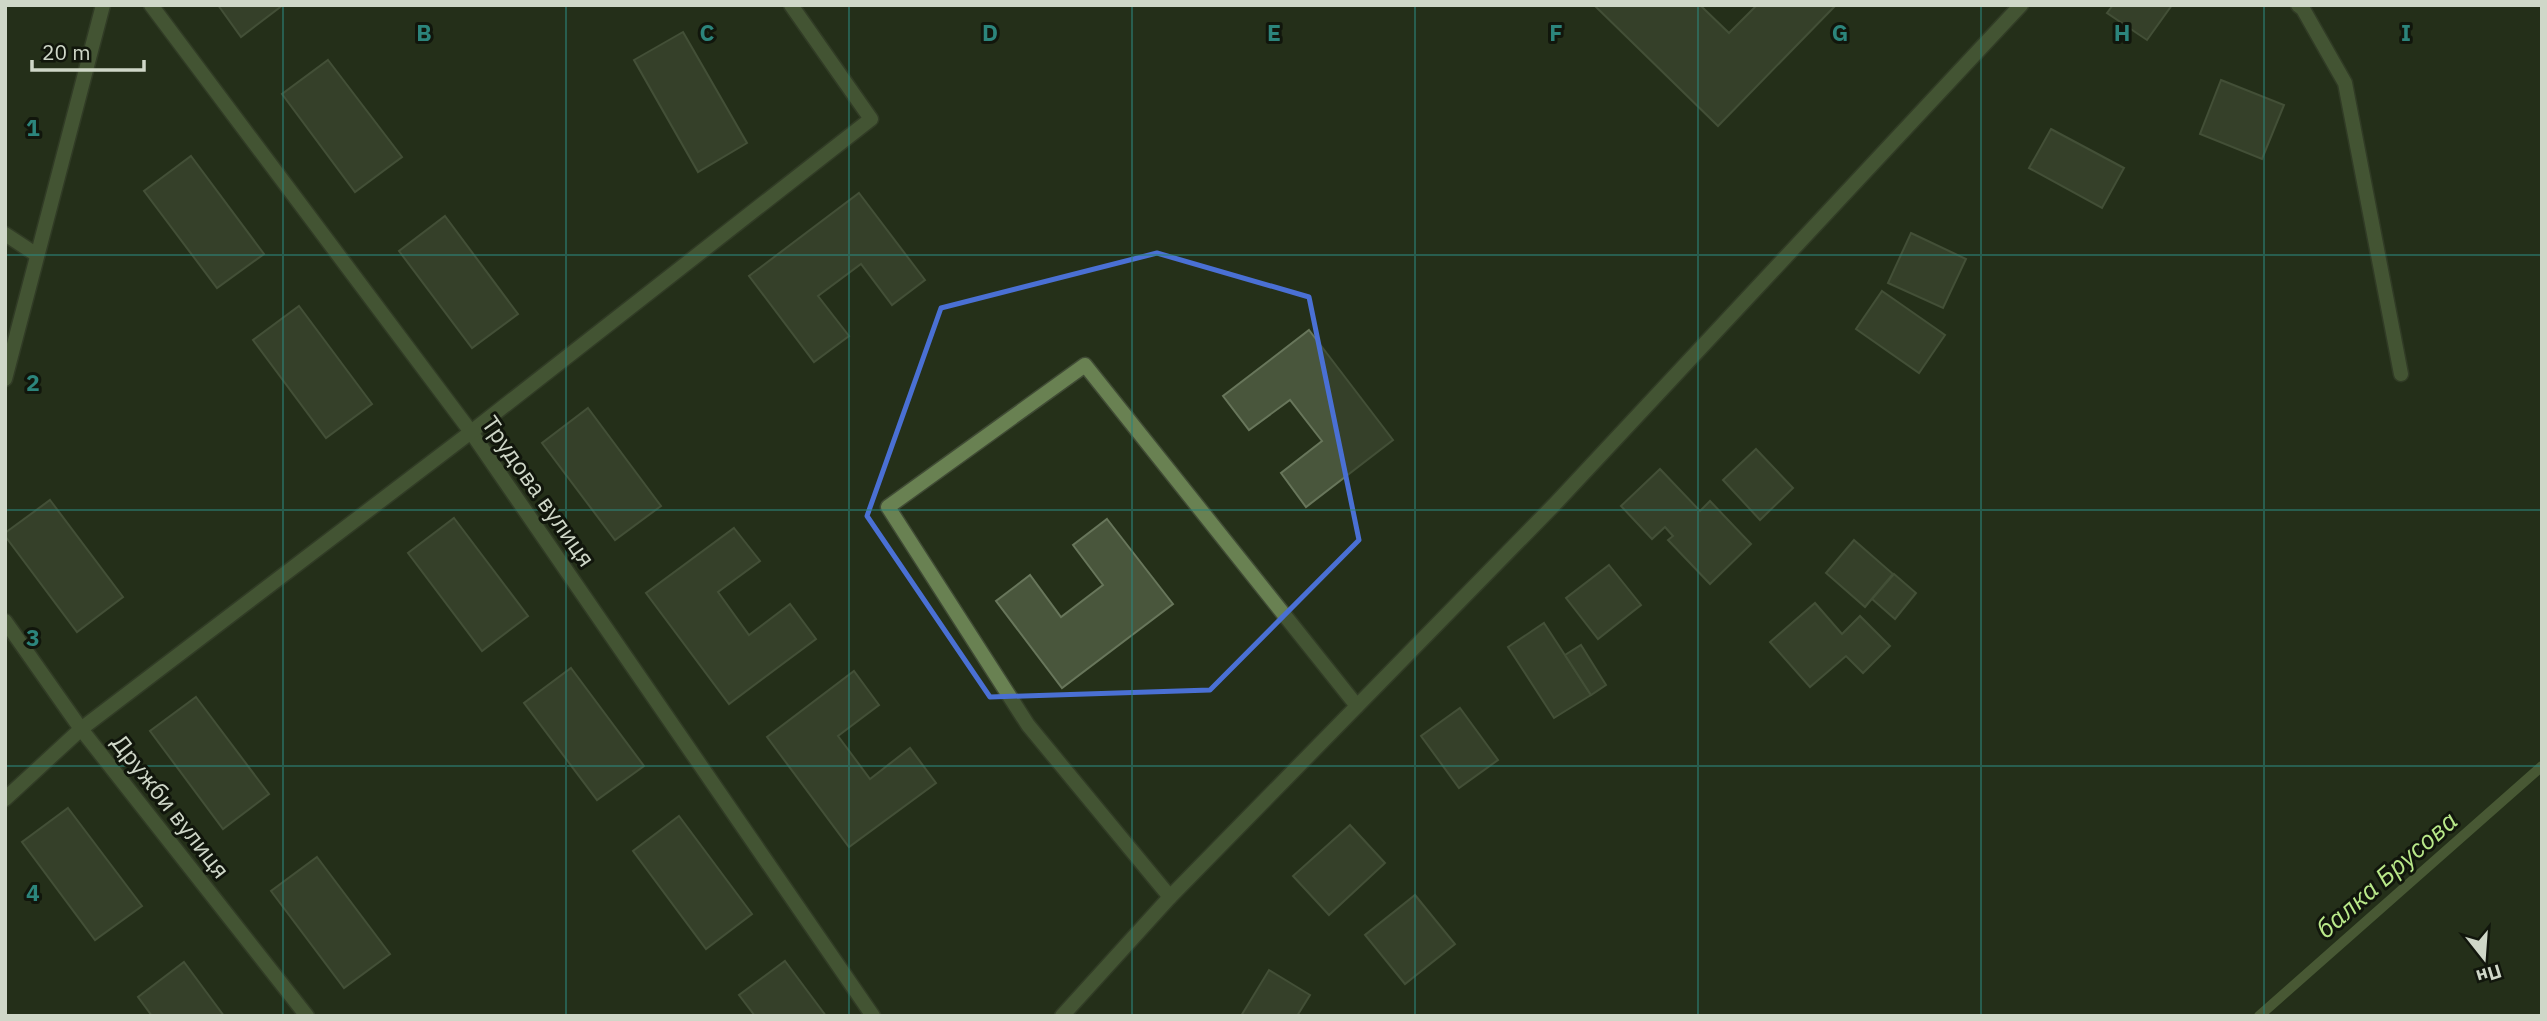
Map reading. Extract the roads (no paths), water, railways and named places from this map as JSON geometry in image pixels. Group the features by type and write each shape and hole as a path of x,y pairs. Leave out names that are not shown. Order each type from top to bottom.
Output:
{"street":[{"path":"5,379 103,5"},
{"name":"Трудова вулиця","path":"151,5 471,432 873,1016"},
{"path":"5,799 81,729 471,432 870,119 792,5"},
{"path":"1062,1016 1170,897 1554,505 2021,5"},
{"path":"2298,5 2304,9 2345,83 2401,374"},
{"path":"5,234 37,255"},
{"path":"1170,897 1028,725 888,508 1085,365 1357,706"},
{"name":"Дружби вулиця","path":"5,621 81,729 307,1016"}],"waterway":[{"name":"балка Брусова","path":"2259,1016 2542,766"}]}
